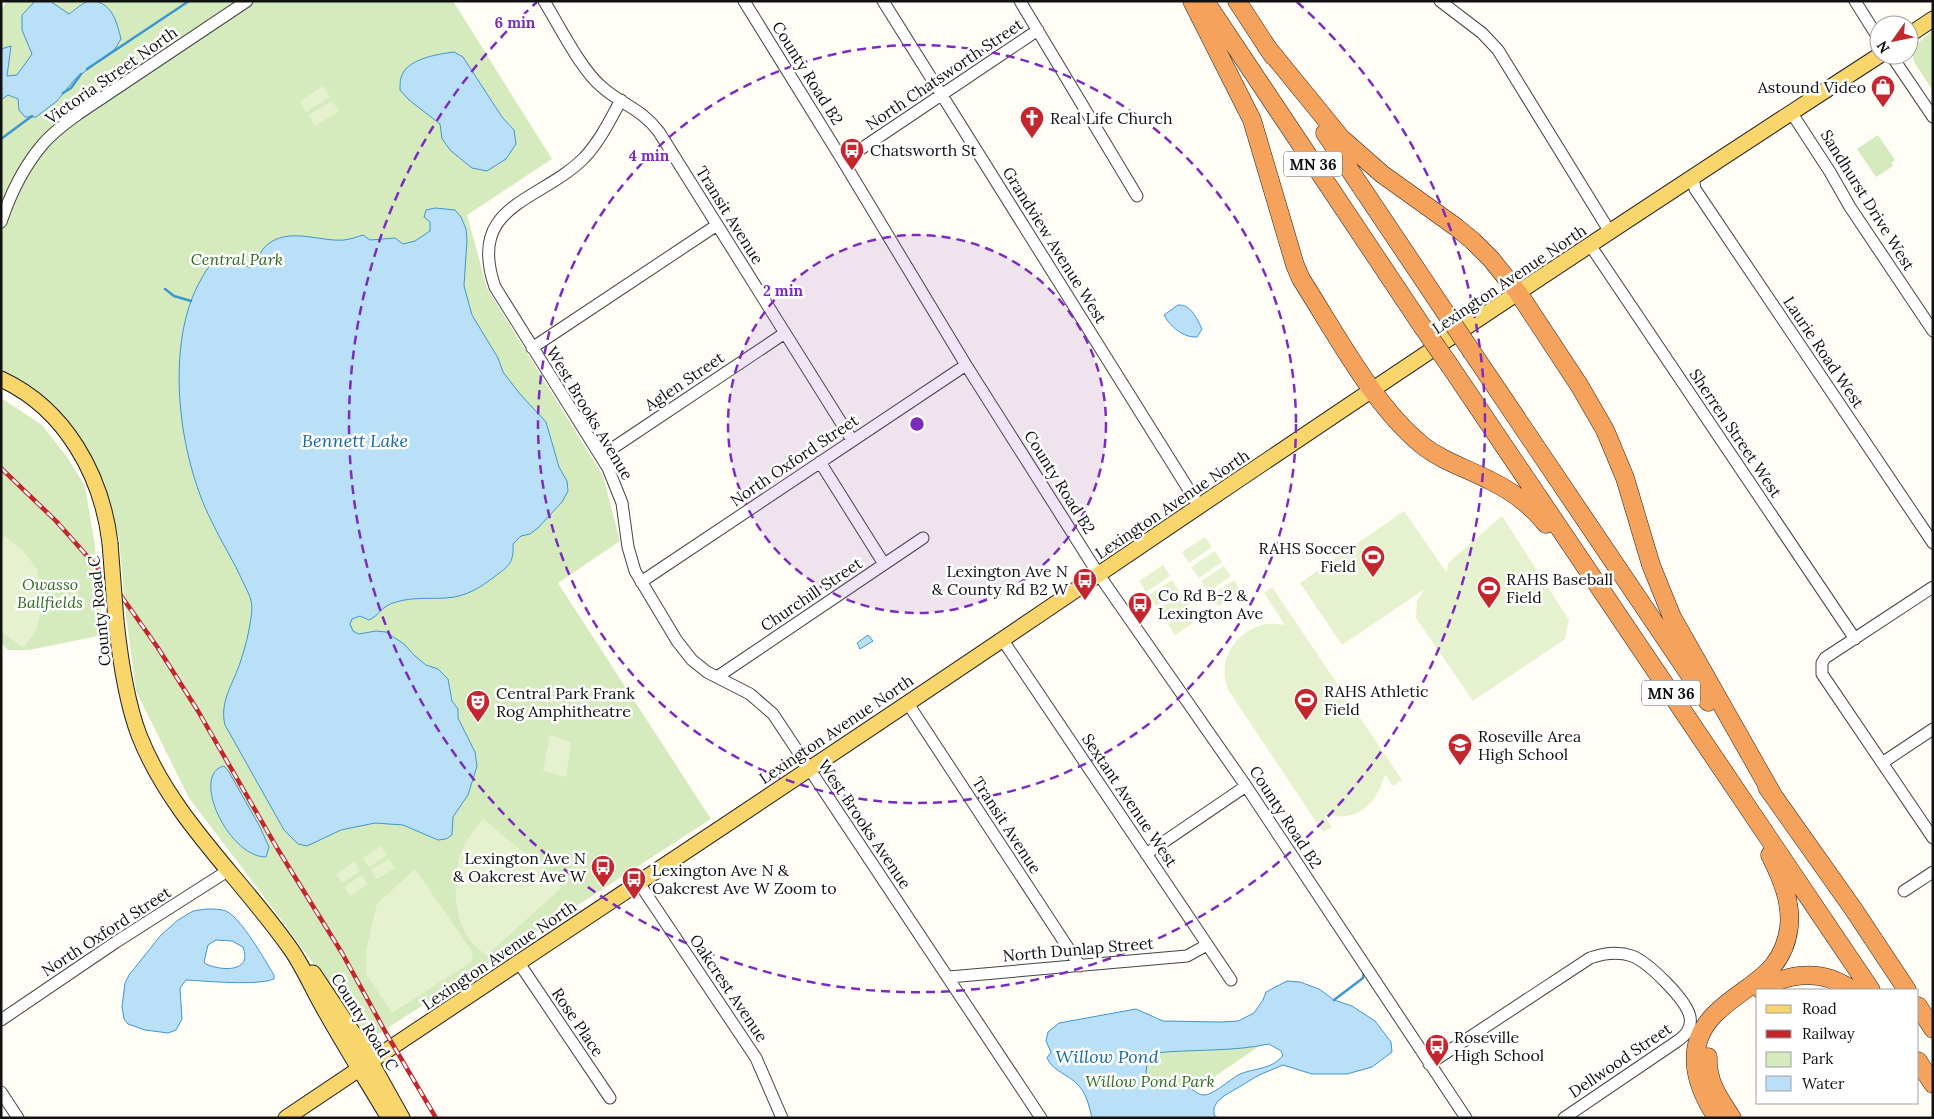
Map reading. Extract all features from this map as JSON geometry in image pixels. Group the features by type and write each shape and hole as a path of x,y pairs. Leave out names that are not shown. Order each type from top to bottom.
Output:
{"highway":[{"path":"1192,1 1252,120 1295,265 1301,279 1373,391 1395,419 1423,446 1451,463 1494,482 1522,500 1543,520 1596,584"},
{"name":"MN 36","path":"1205,1 1869,989"},
{"name":"MN 36","path":"1237,1 1712,708 1854,910 1906,989"},
{"path":"1266,46 1341,138 1382,174 1474,241 1492,259 1519,294 1579,386 1605,430 1625,478 1651,565 1672,618 1774,796"},
{"path":"1717,1118 1703,1096 1696,1074 1699,1040 1704,1029 1716,1013 1764,977 1772,968 1783,949 1789,926 1788,903 1780,877 1745,802"},
{"path":"1763,989 1780,980 1802,975 1828,978 1850,989"},
{"path":"1732,1118 1718,1097 1709,1078 1707,1058 1709,1047 1715,1031 1722,1021 1732,1011 1756,994"},
{"path":"1919,1008 1933,1029"},
{"path":"1919,1063 1933,1084"}],"main road":[{"path":"1919,28 1933,19"},
{"name":"Lexington Avenue North","path":"286,1118 1590,245 1869,62"},
{"name":"County Road C","path":"1,379 40,405 68,433 88,466 103,502 110,543 116,621 124,677 139,734 159,776 176,803 325,989 365,1064 389,1118"},
{"name":"County Road C","path":"365,1064 402,1118"}],"street":[{"name":"Victoria Street North","path":"1,222 11,197 32,157 60,128 247,1"},
{"name":"Transit Avenue","path":"544,1 594,80 602,88 651,121 852,440"},
{"name":"County Road B2","path":"744,1 966,365 1099,575 1246,786 1466,1118"},
{"name":"Grandview Avenue West","path":"883,1 1199,506"},
{"path":"1020,1 1137,196"},
{"path":"1440,1 1482,33 1498,50 1610,232"},
{"path":"1856,1 1869,22"},
{"name":"North Chatsworth Street","path":"843,161 1038,30"},
{"path":"1897,65 1933,117"},
{"name":"West Brooks Avenue","path":"621,100 594,147 584,158 502,216 491,234 488,254 491,276 495,287 601,456 619,493 628,547 641,582 685,653 706,672 750,694 766,707 778,722 1041,1118"},
{"name":"Sandhurst Drive West","path":"1791,112 1850,207 1933,331"},
{"name":"Laurie Road West","path":"1693,177 1695,190 1933,543"},
{"path":"532,348 717,224"},
{"name":"Sherren Street West","path":"1590,245 1854,639"},
{"name":"Aglen Street","path":"601,456 785,332"},
{"name":"North Oxford Street","path":"641,582 966,365"},
{"path":"820,462 884,564"},
{"name":"Churchill Street","path":"717,677 923,538"},
{"path":"1933,586 1825,658 1822,663 1822,674 1933,838"},
{"name":"Sextant Avenue West","path":"1002,639 1231,980"},
{"name":"Transit Avenue","path":"907,702 1080,966"},
{"path":"1882,763 1933,729"},
{"path":"1146,854 1246,786"},
{"name":"North Oxford Street","path":"1,1020 116,942 229,870"},
{"path":"1904,891 1933,872"},
{"name":"Oakcrest Avenue","path":"639,883 746,1041 767,1079 777,1116"},
{"name":"North Dunlap Street","path":"948,977 1187,956 1207,944"},
{"name":"Dellwood Street","path":"1429,1064 1590,958 1602,954 1618,953 1632,956 1654,970 1685,1005 1690,1017 1688,1032 1564,1118"},
{"name":"Rose Place","path":"519,963 610,1098"},
{"path":"1,1092 18,1118"}],"green space":[{"name":"Central Park","path":"8,1 453,1 552,159 467,215 487,288 603,476 620,541 558,583 711,819 369,1040 189,798 136,691 126,616 119,539 104,480 50,403 1,371 1,9"},
{"path":"1933,30 1933,91 1916,65 1919,65 1919,42"},
{"path":"323,86 330,97 306,112 300,101"},
{"path":"332,101 339,111 315,126 309,115"},
{"path":"1878,135 1895,160 1891,163 1893,166 1876,177 1857,149"},
{"name":"Owasso Ballfields","path":"1,398 42,425 67,457 85,486 95,546 103,635 29,650 8,650 1,643"},
{"name":"RAHS Baseball Field","path":"1404,511 1447,573 1448,563 1502,516 1569,620 1565,639 1473,701 1416,618 1417,600 1425,589 1342,645 1300,583"},
{"path":"5,536 22,550 37,569 42,605 36,631 23,648 1,631 1,543"},
{"path":"1205,537 1212,547 1189,563 1182,552"},
{"path":"1215,551 1222,562 1199,578 1191,567"},
{"path":"1163,565 1170,576 1146,592 1139,581"},
{"path":"1224,566 1231,576 1208,592 1201,581"},
{"path":"1172,580 1179,591 1156,606 1149,595"},
{"path":"1234,580 1241,591 1218,606 1211,596"},
{"name":"RAHS Athletic Field","path":"1272,587 1402,780 1393,786 1385,775 1376,796 1364,809 1347,816 1324,815 1332,827 1323,832 1231,694 1226,683 1225,664 1228,655 1232,647 1245,633 1262,625 1285,625 1264,593"},
{"path":"1182,594 1189,605 1166,620 1158,609"},
{"path":"1191,608 1199,619 1175,635 1168,624"},
{"path":"550,735 571,742 566,777 543,771"},
{"path":"483,819 560,882 560,889 487,955 477,948 464,929 457,908 456,896 460,854 470,836"},
{"path":"381,846 387,855 369,867 363,858"},
{"path":"389,859 395,868 377,879 371,870"},
{"path":"354,862 360,871 342,883 336,874"},
{"path":"415,869 473,953 471,962 392,1013 366,974 366,951 377,904"},
{"path":"362,875 368,884 350,896 344,887"},
{"name":"Willow Pond Park","path":"1268,1040 1185,1097 1082,1056"}],"water":[{"path":"35,1 50,1 69,14 89,1 103,4 112,14 118,26 121,39 115,49 75,79 57,101 36,117 25,117 19,110 18,99 8,95 1,100 1,49 11,46 7,76 17,75 32,54 22,30 22,15"},
{"path":"454,52 463,57 502,117 514,130 516,144 506,159 487,171 472,168 451,151 442,139 440,124 409,100 400,90 401,78 409,66 423,59"},
{"name":"Bennett Lake","path":"435,208 455,210 461,217 466,229 467,240 464,286 472,315 498,358 503,372 546,422 559,467 567,481 568,491 562,502 538,528 530,534 521,536 513,544 513,556 507,567 478,588 466,594 453,597 402,600 387,606 369,620 360,616 352,619 350,624 353,631 359,634 376,631 386,632 404,644 426,665 438,669 448,679 452,701 458,709 458,718 475,752 477,766 468,795 453,817 452,835 446,839 438,840 403,825 375,823 341,830 307,846 298,844 284,830 225,725 224,708 245,646 252,603 211,520 191,466 184,435 180,403 179,371 182,340 188,311 198,285 208,268 216,262 232,257 250,268 268,244 286,236 344,240 363,235 370,240 395,238 403,244 415,241 430,231 430,222 424,217 426,210"},
{"path":"1178,305 1187,307 1196,317 1202,329 1197,337 1187,336 1177,330 1164,315"},
{"path":"868,635 873,641 860,649 857,643"},
{"path":"224,766 260,827 269,847 266,857 252,853 239,844 227,830 218,814 212,798 211,784 214,772"},
{"path":"219,909 232,915 252,940 274,975 274,979 244,983 186,980 180,988 182,1019 176,1030 168,1033 145,1030 128,1024 124,1019 122,1007 125,983 129,975 161,935 178,920 193,911","holes":["216,940 232,941 243,947 244,962 240,966 227,969 204,962 208,945"]},
{"name":"Willow Pond","path":"1287,981 1300,982 1319,989 1334,1000 1352,1006 1375,1021 1391,1042 1392,1052 1372,1067 1347,1074 1312,1074 1283,1065 1259,1075 1224,1096 1217,1102 1214,1108 1214,1115 1218,1118 1092,1118 1082,1089 1053,1067 1047,1058 1051,1052 1046,1041 1048,1032 1059,1023 1136,1009 1163,1021 1238,1021 1254,1013 1266,992","holes":["1269,1044 1281,1051 1283,1055 1274,1063 1238,1075 1207,1095 1200,1094 1182,1085 1161,1081 1146,1073 1147,1063 1155,1053 1255,1047"]}],"waterway":[{"path":"87,69 189,1"},
{"path":"63,93 71,88 81,74"},
{"path":"1,139 32,116"},
{"path":"165,289 174,296 191,301"},
{"path":"1334,1000 1363,978 1364,971"}],"railway":[{"path":"1,468 56,521 117,590 158,648 198,711 277,848 342,953 436,1118"}],"place":[{"name":"Astound Video","path":"1883,108"},
{"name":"Real Life Church","path":"1032,139"},
{"name":"Chatsworth St","path":"852,171"},
{"name":"RAHS Soccer Field","path":"1373,578"},
{"name":"Lexington Ave N & County Rd B2 W","path":"1085,601"},
{"name":"RAHS Baseball Field","path":"1489,609"},
{"name":"Co Rd B-2 & Lexington Ave","path":"1140,625"},
{"name":"RAHS Athletic Field","path":"1306,721"},
{"name":"Central Park Frank Rog Amphitheatre","path":"478,723"},
{"name":"Roseville Area High School","path":"1460,766"},
{"name":"Lexington Ave N & Oakcrest Ave W","path":"603,888"},
{"name":"Lexington Ave N & Oakcrest Ave W Zoom to","path":"634,900"},
{"name":"Roseville High School","path":"1437,1067"}]}
